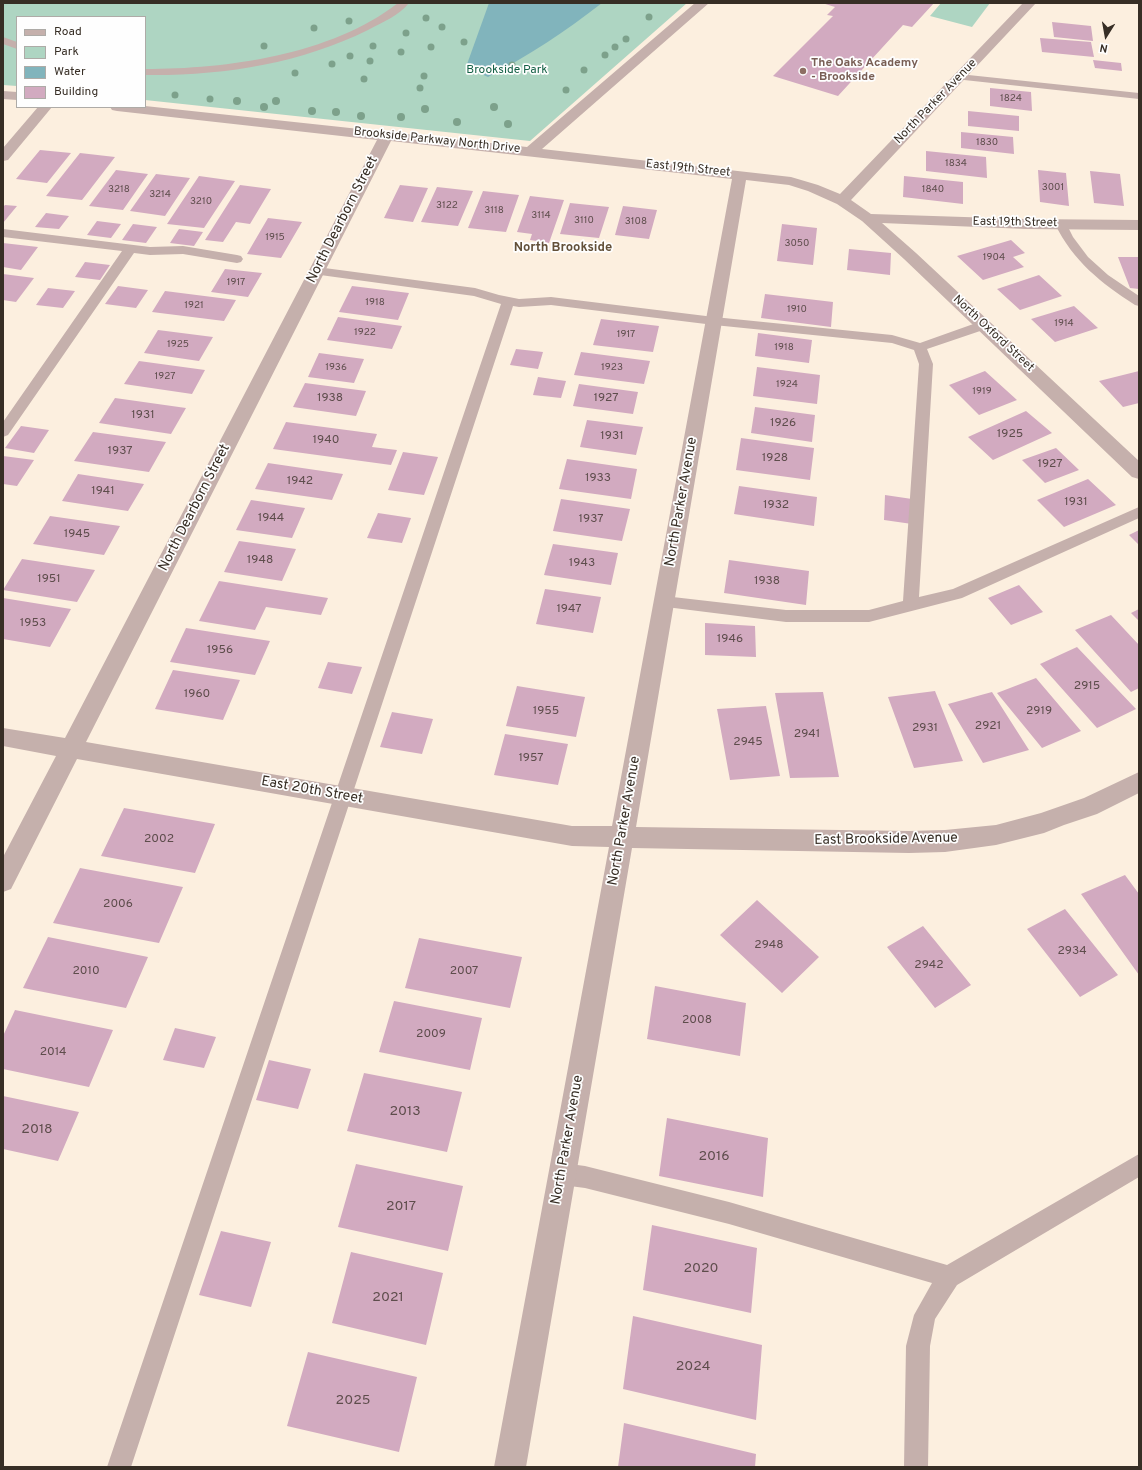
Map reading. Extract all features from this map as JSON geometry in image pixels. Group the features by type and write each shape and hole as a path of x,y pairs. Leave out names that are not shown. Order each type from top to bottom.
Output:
{"street":[{"name":"Brookside Parkway North Drive","path":"126,108 531,151 704,3"},
{"name":"North Parker Avenue","path":"842,201 1030,3"},
{"path":"3,95 16,96"},
{"path":"3,157 44,108"},
{"name":"North Dearborn Street","path":"3,881 386,136"},
{"name":"East 19th Street","path":"531,151 791,182 813,188 842,201"},
{"name":"North Parker Avenue","path":"510,1467 740,175"},
{"name":"North Oxford Street","path":"842,201 867,218 910,256 1139,472"},
{"name":"East 19th Street","path":"867,218 1139,225"},
{"name":"East 20th Street","path":"3,738 572,836 622,838"},
{"name":"East Brookside Avenue","path":"622,838 910,842 962,839 996,835 1044,823 1059,816 1089,807 1139,782"}],"lane":[{"path":"146,72 168,73 226,69 281,58 316,48 354,32 387,16 404,3"},
{"path":"3,40 16,46"},
{"path":"960,77 1139,96"},
{"path":"1061,224 1066,238 1079,256 1104,278 1139,302"},
{"path":"3,233 150,251 183,250 237,259"},
{"path":"3,432 130,249"},
{"path":"317,271 475,292 519,303 551,301 892,339 920,347 984,325"},
{"path":"119,1467 508,301"},
{"path":"911,605 926,364 920,347"},
{"path":"664,602 786,616 869,616 956,594 1139,512"},
{"path":"916,1467 918,1346 925,1315 949,1277 1139,1165"},
{"path":"562,1174 585,1177 730,1212 949,1277"}],"green space":[{"name":"Brookside Park","path":"3,3 687,3 530,141 146,100 146,16 16,16 16,86 3,85"},
{"path":"941,3 990,3 972,27 930,16"}],"water":[{"path":"489,3 602,3 546,43 518,61 488,77 466,67"}],"building":[{"path":"822,3 934,3 912,27 903,25 838,96 773,76 833,16 827,15 835,7"},
{"path":"1052,22 1091,26 1093,41 1054,37"},
{"path":"1040,38 1091,42 1094,57 1042,52"},
{"path":"1093,60 1121,63 1122,71 1095,68"},
{"path":"990,88 1031,92 1032,111 990,106"},
{"path":"968,111 1019,116 1019,131 968,126"},
{"path":"961,132 1013,137 1014,154 961,148"},
{"path":"40,150 71,153 47,183 16,179"},
{"path":"926,151 986,157 987,178 926,171"},
{"path":"80,153 115,157 82,200 46,196"},
{"path":"116,170 148,174 123,210 89,206"},
{"path":"1038,170 1066,173 1069,206 1040,202"},
{"path":"1090,171 1120,174 1124,206 1094,203"},
{"path":"156,174 190,178 165,216 130,211"},
{"path":"199,176 235,181 204,228 167,224"},
{"path":"904,176 963,182 963,204 903,197"},
{"path":"240,185 271,189 250,224 236,222 223,242 205,240"},
{"path":"400,185 428,188 413,222 384,218"},
{"path":"437,187 473,191 458,226 421,222"},
{"path":"483,191 519,195 506,232 468,228"},
{"path":"530,196 564,200 549,243 530,240 532,234 517,232"},
{"path":"570,203 609,207 599,238 560,234"},
{"path":"5,205 17,206 3,223 3,207"},
{"path":"623,206 657,210 649,239 615,235"},
{"path":"46,213 69,216 59,229 35,227"},
{"path":"268,218 302,222 281,258 247,254"},
{"path":"97,221 121,224 111,238 87,235"},
{"path":"133,224 157,227 146,243 122,240"},
{"path":"782,224 817,228 813,265 777,261"},
{"path":"179,229 203,232 194,246 170,243"},
{"path":"1011,240 1025,253 1013,257 1024,267 983,280 957,256"},
{"path":"3,243 38,247 21,270 3,267"},
{"path":"849,249 891,253 890,275 847,270"},
{"path":"1118,257 1139,257 1139,289 1130,288"},
{"path":"85,262 110,265 100,280 75,277"},
{"path":"225,269 262,273 248,297 211,292"},
{"path":"3,274 34,278 16,302 3,300"},
{"path":"1039,275 1062,296 1020,310 997,289"},
{"path":"118,286 148,290 136,308 105,304"},
{"path":"352,286 409,293 398,320 339,312"},
{"path":"48,288 75,291 63,308 36,305"},
{"path":"165,291 236,300 224,321 152,312"},
{"path":"765,294 833,302 831,327 761,318"},
{"path":"1074,306 1098,328 1055,342 1031,319"},
{"path":"338,317 402,326 392,349 327,340"},
{"path":"601,319 659,326 653,352 593,345"},
{"path":"158,330 213,337 199,361 144,353"},
{"path":"758,333 812,340 809,363 755,356"},
{"path":"516,349 543,352 538,369 510,365"},
{"path":"581,352 650,361 644,384 574,375"},
{"path":"319,353 364,359 354,383 308,377"},
{"path":"139,361 205,370 192,394 124,384"},
{"path":"757,367 820,375 817,404 753,396"},
{"path":"985,371 1017,400 979,415 949,385"},
{"path":"1139,371 1139,403 1123,407 1099,381"},
{"path":"538,377 566,381 561,398 533,395"},
{"path":"305,383 366,391 356,416 293,407"},
{"path":"579,384 638,392 633,414 573,406"},
{"path":"115,398 186,408 171,434 99,423"},
{"path":"755,407 815,415 812,442 751,433"},
{"path":"1026,411 1052,433 993,460 968,437"},
{"path":"587,420 643,427 636,455 580,447"},
{"path":"286,422 377,434 372,447 397,450 391,465 273,449"},
{"path":"21,426 49,430 34,453 5,448"},
{"path":"93,432 166,442 149,472 74,461"},
{"path":"741,438 814,448 810,480 736,470"},
{"path":"1056,448 1079,470 1045,483 1022,460"},
{"path":"403,452 438,457 424,495 388,490"},
{"path":"3,456 34,460 17,486 3,484"},
{"path":"567,459 637,469 631,499 559,489"},
{"path":"268,463 343,474 332,500 255,489"},
{"path":"78,474 144,484 128,511 62,501"},
{"path":"1088,479 1116,505 1064,527 1037,500"},
{"path":"739,486 817,497 814,526 734,514"},
{"path":"885,495 912,499 912,524 884,520"},
{"path":"561,499 630,509 622,541 553,531"},
{"path":"251,500 305,508 292,538 236,530"},
{"path":"378,513 411,518 402,543 367,538"},
{"path":"50,516 120,526 104,555 33,544"},
{"path":"1139,530 1139,545 1129,535"},
{"path":"239,541 296,549 282,581 224,572"},
{"path":"553,544 618,553 611,585 544,575"},
{"path":"22,559 95,570 77,602 3,590"},
{"path":"729,560 809,571 806,605 724,593"},
{"path":"219,581 328,598 321,615 266,607 255,630 199,621"},
{"path":"1019,585 1043,612 1011,625 988,598"},
{"path":"545,589 601,597 593,633 536,624"},
{"path":"3,598 71,609 50,647 3,639"},
{"path":"1139,609 1139,621 1131,613"},
{"path":"1111,615 1139,645 1139,688 1131,692 1075,630"},
{"path":"705,623 755,626 756,657 705,655"},
{"path":"186,628 270,641 255,675 170,662"},
{"path":"1077,647 1136,709 1097,728 1040,664"},
{"path":"328,662 362,667 352,694 318,688"},
{"path":"173,670 240,680 223,720 155,709"},
{"path":"1036,678 1081,731 1042,748 997,693"},
{"path":"517,686 585,697 576,737 506,726"},
{"path":"935,691 963,761 914,768 888,697"},
{"path":"823,692 839,777 790,778 775,693"},
{"path":"992,692 1029,750 983,763 948,704"},
{"path":"766,706 780,776 730,780 717,709"},
{"path":"392,712 433,719 422,754 380,747"},
{"path":"505,734 568,744 558,785 494,775"},
{"path":"124,808 215,824 195,873 101,856"},
{"path":"80,868 183,887 159,943 53,923"},
{"path":"1125,875 1139,894 1139,975 1081,894"},
{"path":"757,900 819,957 782,993 720,935"},
{"path":"1065,909 1118,975 1080,997 1027,929"},
{"path":"923,926 971,985 935,1008 887,947"},
{"path":"48,937 148,957 126,1008 23,988"},
{"path":"419,938 522,957 510,1008 405,988"},
{"path":"655,986 746,1003 740,1056 647,1039"},
{"path":"394,1001 482,1018 470,1070 379,1052"},
{"path":"15,1010 113,1030 89,1087 3,1069 3,1036"},
{"path":"175,1028 216,1037 204,1068 163,1060"},
{"path":"269,1060 311,1069 298,1109 256,1100"},
{"path":"364,1073 462,1092 447,1152 347,1131"},
{"path":"3,1096 79,1112 58,1161 3,1149"},
{"path":"667,1118 768,1138 763,1197 659,1176"},
{"path":"356,1164 463,1186 448,1251 338,1227"},
{"path":"652,1225 757,1248 751,1313 643,1290"},
{"path":"221,1231 271,1242 251,1307 199,1295"},
{"path":"351,1252 443,1273 426,1345 332,1323"},
{"path":"633,1316 762,1345 756,1420 623,1389"},
{"path":"308,1352 417,1377 399,1452 287,1426"},
{"path":"624,1423 756,1454 755,1467 618,1467"}],"place":[{"name":"The Oaks Academy - Brookside","path":"803,71"}],"district":[{"name":"North Brookside","path":"563,248"}]}
